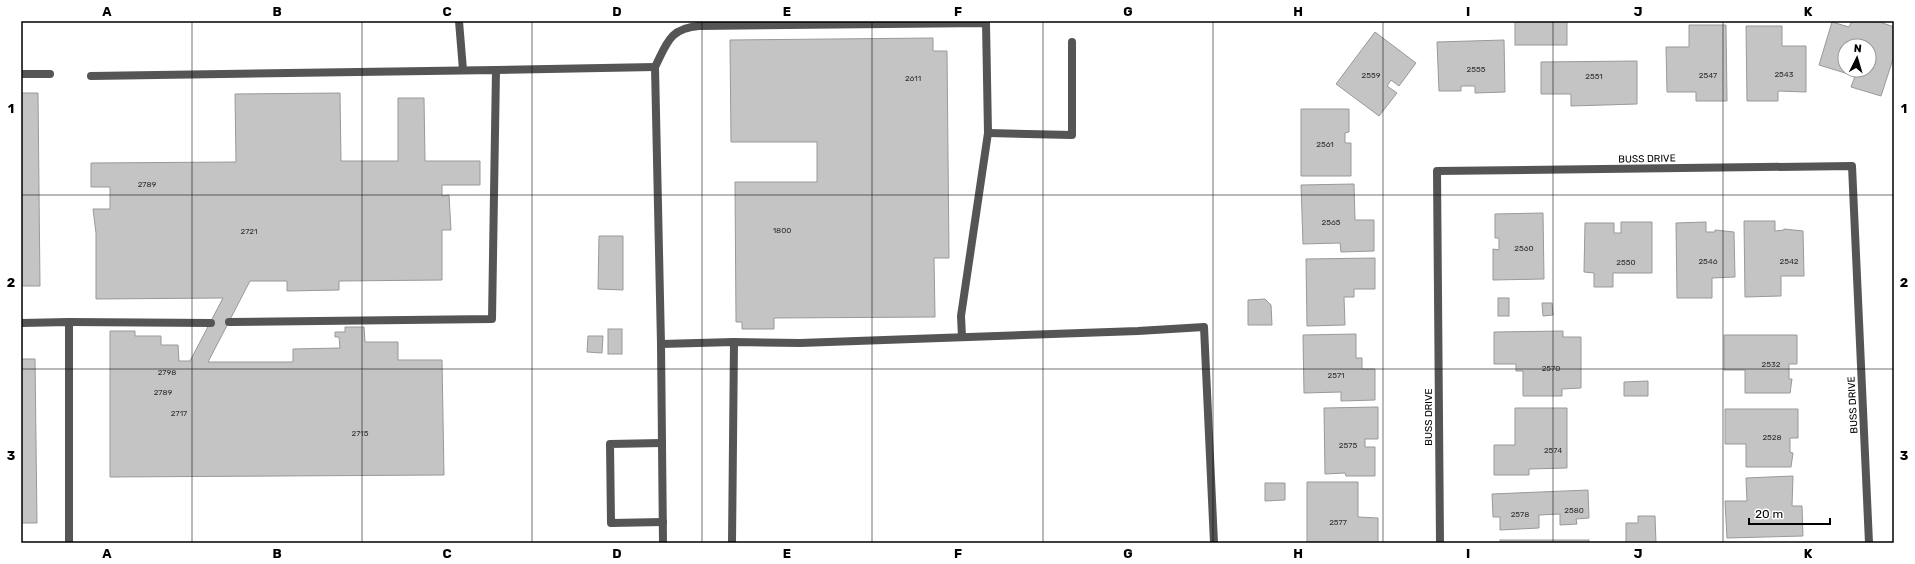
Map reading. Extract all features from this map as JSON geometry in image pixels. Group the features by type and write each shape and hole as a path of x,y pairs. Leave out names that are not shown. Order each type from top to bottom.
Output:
{"street":[{"path":"459,21 463,70"},
{"path":"663,543 661,344 655,67 672,36 686,27 986,23 988,133 961,316 962,337"},
{"path":"988,133 1072,135 1072,42"},
{"path":"91,76 655,67"},
{"path":"229,322 492,319 496,70"},
{"path":"21,74 50,74"},
{"name":"BUSS DRIVE","path":"1440,543 1437,171 1852,166 1869,543"},
{"path":"69,322 69,543"},
{"path":"21,323 211,322"},
{"path":"661,344 734,342 800,343 1138,332 1204,327 1214,543"},
{"path":"732,543 734,342"},
{"path":"662,443 610,444 611,523 663,522"}],"building":[{"path":"1515,21 1567,21 1567,45 1515,45"},
{"path":"1852,21 1877,21 1894,27 1894,56 1881,96 1851,87 1854,78 1877,78 1877,38 1837,38 1837,70 1819,65 1832,22 1849,27"},
{"path":"1689,25 1726,25 1727,101 1696,101 1696,92 1667,92 1666,47 1689,47"},
{"path":"1746,26 1782,26 1782,46 1806,46 1806,92 1778,91 1778,101 1747,101"},
{"path":"1375,32 1416,63 1399,86 1391,80 1387,86 1397,93 1379,116 1336,84"},
{"path":"933,38 933,51 947,51 949,258 934,258 935,317 774,318 774,329 742,329 742,322 736,322 735,182 817,182 817,142 731,142 730,40"},
{"path":"1504,40 1505,92 1475,93 1475,86 1461,86 1461,91 1439,91 1437,42"},
{"path":"1637,61 1637,104 1571,106 1571,94 1541,94 1541,62"},
{"path":"21,93 38,93 40,286 21,286"},
{"path":"340,93 341,161 398,161 398,98 424,98 425,161 480,161 480,185 442,185 442,196 449,195 451,230 442,230 442,280 339,281 339,290 287,291 287,281 250,281 208,362 293,362 293,349 340,348 339,337 335,337 335,332 345,332 345,327 364,327 365,342 398,342 398,360 442,360 444,475 110,477 110,331 135,331 135,336 161,336 161,345 178,345 179,361 190,361 223,298 96,299 96,233 93,209 110,209 110,187 91,187 91,163 236,162 235,94"},
{"path":"1301,109 1349,109 1349,132 1345,133 1345,143 1351,143 1351,176 1301,176"},
{"path":"1354,184 1355,220 1374,220 1374,251 1341,252 1340,243 1303,244 1301,185"},
{"path":"1543,213 1544,279 1493,280 1493,249 1499,250 1499,238 1495,238 1495,214"},
{"path":"1744,221 1775,221 1775,231 1784,229 1803,231 1804,276 1781,276 1781,296 1745,297"},
{"path":"1621,222 1652,222 1652,273 1613,273 1613,287 1594,287 1594,273 1584,272 1585,223 1614,223 1614,233 1621,233"},
{"path":"1706,222 1706,232 1715,232 1715,230 1734,232 1735,277 1712,278 1712,298 1677,298 1676,223"},
{"path":"599,236 623,236 623,290 598,289"},
{"path":"1375,258 1375,289 1354,289 1354,297 1344,297 1345,325 1307,326 1306,259"},
{"path":"1498,298 1509,298 1509,316 1498,316"},
{"path":"1265,299 1271,305 1272,325 1248,325 1248,300"},
{"path":"1542,303 1552,303 1553,315 1543,316"},
{"path":"608,329 622,329 622,354 608,354"},
{"path":"1563,331 1563,337 1581,337 1581,388 1562,389 1562,396 1523,396 1523,371 1516,371 1516,364 1494,364 1494,332"},
{"path":"1356,334 1356,358 1362,358 1362,369 1375,369 1375,400 1341,401 1341,392 1304,393 1303,335"},
{"path":"1724,335 1797,335 1797,364 1789,364 1789,379 1792,379 1790,393 1745,393 1745,370 1724,370"},
{"path":"588,336 603,336 602,353 587,352"},
{"path":"21,359 35,359 37,523 21,523"},
{"path":"1648,381 1648,396 1624,396 1624,382"},
{"path":"1378,407 1378,439 1365,439 1365,447 1375,447 1375,476 1346,476 1345,473 1325,474 1324,408"},
{"path":"1515,408 1567,408 1567,468 1529,469 1529,475 1494,475 1494,445 1515,445"},
{"path":"1725,409 1798,409 1798,438 1790,438 1790,452 1793,453 1791,467 1746,467 1746,444 1725,444"},
{"path":"1793,476 1792,506 1802,506 1803,536 1727,538 1725,501 1747,501 1746,478"},
{"path":"1307,482 1358,482 1358,517 1378,518 1378,543 1307,542"},
{"path":"1265,483 1285,483 1285,500 1265,501"},
{"path":"1588,490 1589,518 1576,519 1577,524 1560,525 1560,514 1539,515 1539,528 1500,530 1500,517 1493,517 1492,494"},
{"path":"1638,516 1655,516 1656,543 1626,543 1626,523 1638,523"},
{"path":"1500,540 1589,540 1589,543 1500,543"}]}
